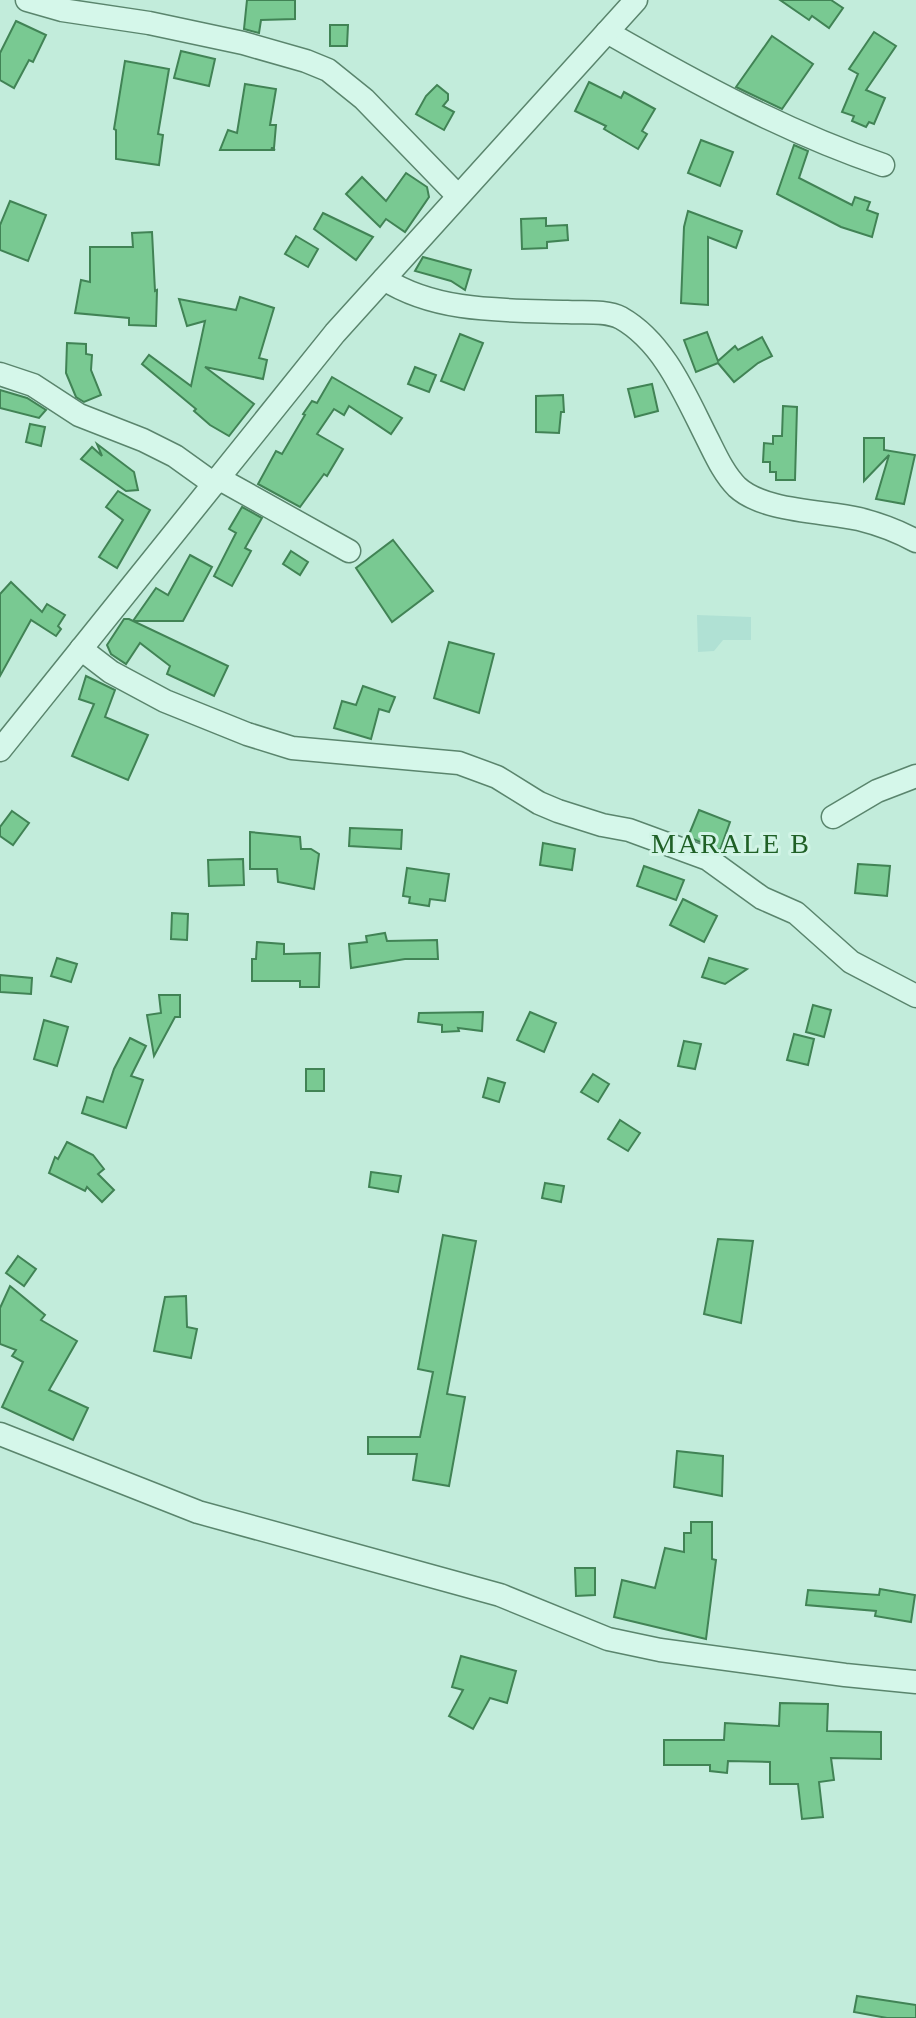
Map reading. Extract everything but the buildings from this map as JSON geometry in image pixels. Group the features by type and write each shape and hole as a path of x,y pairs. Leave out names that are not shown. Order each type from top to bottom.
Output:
{"street":[{"path":"27,0 62,10 149,23 243,43 328,70 364,99 458,196"},
{"path":"0,750 335,333 636,0"},
{"path":"607,32 764,117 883,165"},
{"path":"384,279 404,292 440,302 496,311 598,313 622,319 649,342 668,367 720,464 739,488 769,504 861,520 916,541"},
{"path":"0,374 33,385 79,415 175,456 349,551"},
{"path":"81,649 111,672 165,701 247,734 292,748 459,763 497,777 558,811 629,830 708,859 762,898 796,913 851,962 916,996"},
{"path":"833,817 877,791 916,776"},
{"path":"0,1434 198,1512 500,1595 608,1639 660,1650 916,1682"}],"shaded area":[{"path":"697,615 751,617 751,640 723,640 714,651 698,652"}],"district":[{"name":"MARALE B","path":"731,843"}]}
